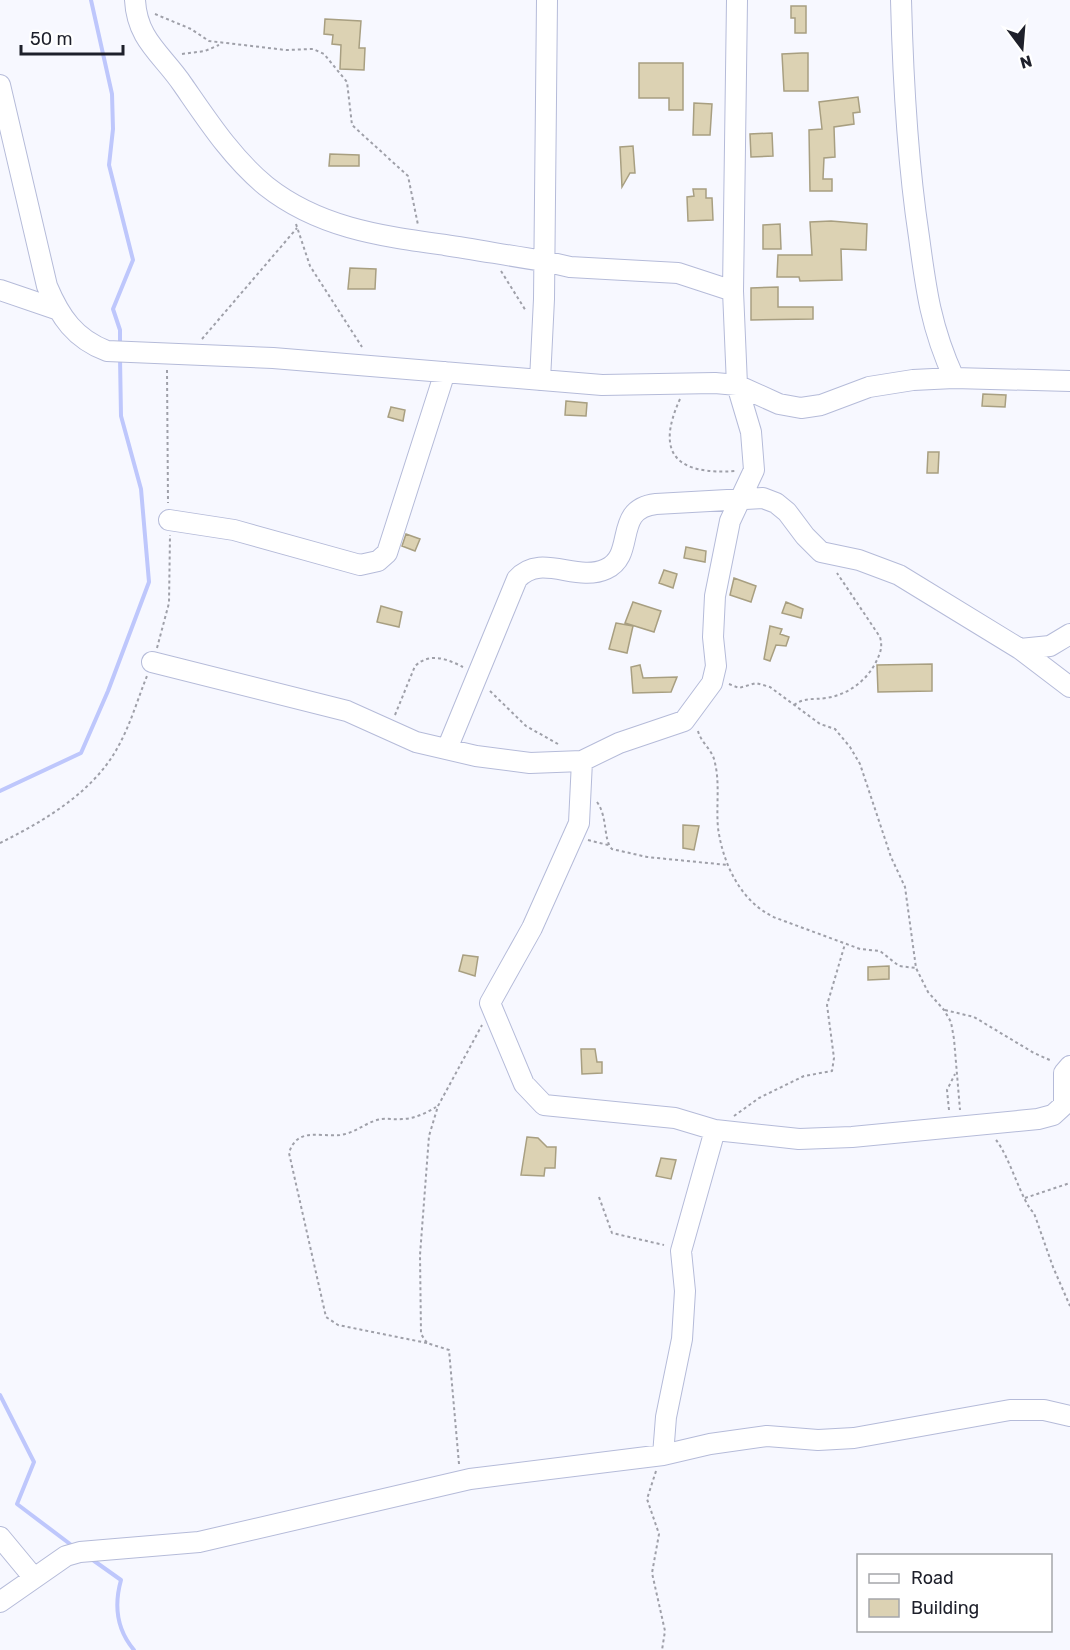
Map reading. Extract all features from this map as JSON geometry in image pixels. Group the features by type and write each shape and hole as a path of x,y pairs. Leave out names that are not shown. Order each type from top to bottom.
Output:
{"street":[{"path":"540,380 543,332 547,0"},
{"path":"152,662 347,711 416,742 504,761 530,763 582,761 619,743 677,725 692,712 712,683 716,666 713,637 715,596 730,521 754,470 751,432 737,385 733,291 737,0"},
{"path":"901,0 904,88 913,196 930,314 938,345 954,378"},
{"path":"135,3 136,18 145,37 218,136 240,162 266,186 293,205 353,230 570,267 678,273 733,291"},
{"path":"0,85 47,286 56,309 72,330 88,344 107,351 373,365 613,385 688,383 737,385 779,404 801,408 821,405 869,387 954,378 1067,383"},
{"path":"0,290 56,309"},
{"path":"169,520 234,530 338,561 360,565 378,561 387,553 445,372"},
{"path":"447,749 517,579 524,572 542,566 591,573 607,569 616,561 634,512 643,506 738,502 763,498 776,503 821,552 859,560 899,575 1020,650 1070,687"},
{"path":"1020,650 1050,646 1070,634"},
{"path":"582,761 579,823 532,928 492,996 492,1010 524,1084 544,1105 675,1118 716,1130 799,1139 965,1127 1053,1115 1064,1105 1064,1064"},
{"path":"663,1455 666,1417 682,1339 685,1291 681,1251 716,1130"},
{"path":"0,1602 66,1556 80,1552 199,1542 470,1479 663,1455 710,1444 767,1436 818,1440 854,1438 1010,1410 1044,1410 1070,1416"},
{"path":"0,1537 34,1578"}],"path":[{"path":"135,3 178,22 199,37 221,44 286,50 313,49 324,54 347,82 352,125 382,150 411,182 414,209 424,242"},
{"path":"161,57 195,54 221,44"},
{"path":"293,205 297,228 310,266 373,365"},
{"path":"194,356 208,330 297,228"},
{"path":"482,251 503,273 521,306 543,332"},
{"path":"0,843 57,811 93,781 119,745 152,662 169,603 171,558 168,356"},
{"path":"688,383 669,441 671,453 678,462 692,467 712,471 754,470"},
{"path":"794,705 801,700 827,698 854,687 868,676 882,646 880,637 821,552"},
{"path":"389,729 415,666 420,661 434,657 450,661 476,677 526,726 562,746"},
{"path":"712,683 727,683 739,688 762,683 820,724 835,729 860,764 891,857 905,887 916,968 928,992 944,1010 954,1039 955,1074 965,1127"},
{"path":"692,712 699,735 715,760 718,828 728,865 748,898 764,913 844,944 880,951 899,966 916,968"},
{"path":"582,790 595,799 602,808 607,824 607,840 612,849 647,857 728,865"},
{"path":"716,1130 776,1089 804,1076 832,1071 834,1058 826,1012 844,944"},
{"path":"427,1343 421,1334 420,1255 429,1136 438,1106 467,1050 492,1010"},
{"path":"944,1010 974,1017 1034,1053 1064,1064"},
{"path":"955,1074 947,1090 965,1127 999,1143 1034,1213 1070,1306"},
{"path":"438,1106 414,1118 384,1118 340,1135 312,1134 299,1137 292,1143 289,1153 326,1317 338,1325 427,1343 449,1350 458,1463 461,1472 470,1479"},
{"path":"1025,1198 1070,1183"},
{"path":"599,1197 612,1233 647,1239 681,1251"},
{"path":"662,1650 665,1631 652,1573 659,1534 647,1499 663,1455"}],"building":[{"path":"791,6 806,6 806,33 795,33 795,18 791,18"},
{"path":"325,19 361,21 359,48 365,48 364,70 340,69 341,45 332,44 333,35 324,34"},
{"path":"808,53 808,91 784,91 782,54"},
{"path":"639,63 683,63 683,110 669,110 669,98 639,98"},
{"path":"858,97 860,112 853,113 854,124 834,127 835,157 824,158 823,179 832,179 832,191 810,191 809,130 822,129 819,102"},
{"path":"694,103 712,104 710,135 693,135"},
{"path":"772,133 773,156 751,157 750,134"},
{"path":"633,146 635,173 630,173 622,187 620,147"},
{"path":"330,154 359,155 359,166 329,166"},
{"path":"693,189 706,189 706,198 712,198 713,220 688,221 687,197 694,196"},
{"path":"810,222 867,224 866,250 841,249 842,280 800,281 799,277 777,277 778,255 812,255"},
{"path":"780,224 781,249 763,249 763,225"},
{"path":"350,268 376,269 375,289 348,289"},
{"path":"778,287 778,307 813,307 813,319 751,320 751,288"},
{"path":"983,394 1006,395 1005,407 982,406"},
{"path":"566,401 587,403 586,416 565,415"},
{"path":"391,407 405,410 403,421 388,417"},
{"path":"928,452 939,452 938,473 927,473"},
{"path":"406,534 420,539 415,551 402,546"},
{"path":"686,547 706,551 705,562 684,558"},
{"path":"664,570 677,574 673,588 659,583"},
{"path":"734,578 756,586 751,602 730,595"},
{"path":"633,602 661,611 654,632 625,623"},
{"path":"786,602 803,609 801,618 782,613"},
{"path":"381,606 402,612 399,627 377,622"},
{"path":"616,623 633,626 627,653 609,649"},
{"path":"770,626 782,629 780,634 789,637 786,646 776,645 770,661 764,659"},
{"path":"932,664 932,691 878,692 877,665"},
{"path":"640,665 643,678 677,677 671,692 633,693 631,667"},
{"path":"683,825 699,826 694,850 683,848"},
{"path":"463,955 478,957 475,976 459,971"},
{"path":"889,966 889,979 868,980 868,967"},
{"path":"581,1049 595,1049 597,1062 602,1062 602,1073 582,1074"},
{"path":"527,1137 538,1138 547,1147 556,1147 555,1168 545,1168 544,1176 521,1175"},
{"path":"661,1158 676,1160 671,1179 656,1176"}],"waterway":[{"path":"91,0 112,94 113,129 109,165 133,260 113,309 120,330 120,345"},
{"path":"0,791 81,753 108,691 149,582 141,489 121,416 120,358"},
{"path":"0,1395 34,1462 17,1504 74,1547"},
{"path":"90,1558 121,1580 118,1599 119,1617 124,1634 134,1650"}]}
